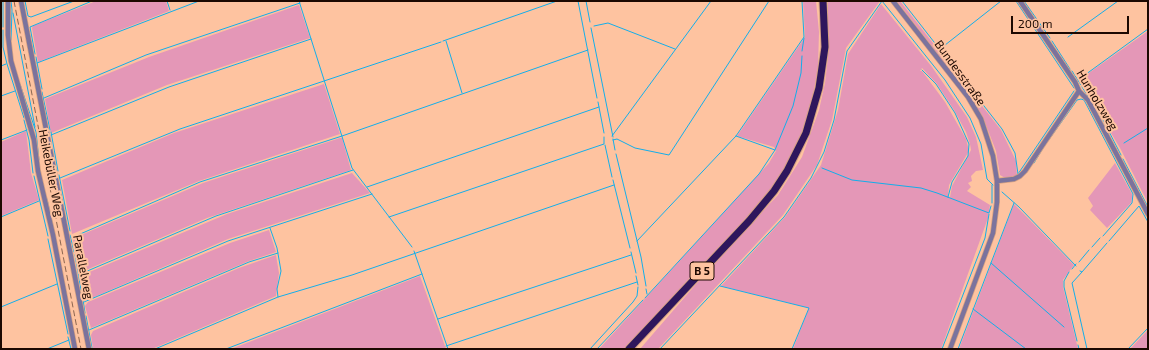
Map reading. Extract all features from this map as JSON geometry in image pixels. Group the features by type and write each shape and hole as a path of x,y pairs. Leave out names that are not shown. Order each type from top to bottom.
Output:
{"highway":[{"name":"B 5","path":"629,349 749,221 774,191 787,171 806,133 819,88 824,47 823,1"}],"street":[{"name":"Heikebüller Weg","path":"8,1 8,35 11,61 34,140 38,171 53,235 75,349"},
{"name":"Parallelweg","path":"21,1 89,349"},
{"name":"Bundesstraße","path":"893,1 947,69 981,119 989,139 997,181 997,202 993,234 950,349"},
{"name":"Hunholzweg","path":"1020,1 1094,112 1148,214"},
{"path":"997,181 1014,179 1025,171 1079,91"}],"shaded area":[{"path":"96,1 166,1 169,11 38,62 32,28 33,26"},
{"path":"803,1 816,1 819,32 818,67 812,101 805,124 785,168 771,189 751,213 624,349 599,349 769,163 776,151 774,147 737,136 805,37"},
{"path":"828,1 880,1 846,48 832,120 817,165 783,215 658,349 640,349 716,261 778,195 802,157 819,110 825,83 828,57"},
{"path":"897,1 900,1 1001,130 1016,161 1017,177 1005,178 1000,175 996,151 984,120 970,96"},
{"path":"881,4 932,67 967,117 976,137 983,170 976,171 971,176 972,181 968,183 971,187 967,191 990,205 988,218 941,349 793,349 809,308 721,286 785,217 821,165 838,110 848,54","holes":["922,68 937,84 966,132 971,150 952,186 950,197 948,196 949,185 969,151 966,139 945,102 922,71 920,71"]},
{"path":"299,5 310,38 167,85 51,133 45,99 149,57"},
{"path":"1148,31 1148,203 1120,148 1079,80"},
{"path":"324,84 340,134 199,181 72,234 62,180 174,133"},
{"path":"26,131 31,173 39,200 1,216 1,142"},
{"path":"342,138 351,170 207,218 79,273 73,240 74,238 203,183"},
{"path":"1115,163 1132,194 1132,198 1131,203 1107,228 1090,210 1093,206 1088,198"},
{"path":"352,173 370,193 228,239 85,301 80,276 227,214"},
{"path":"1014,204 1074,265 1063,280 1063,287 1078,349 959,349"},
{"path":"269,230 276,252 249,261 91,328 85,306 88,302 230,243"},
{"path":"276,255 279,273 276,296 152,349 93,349 91,335 93,331 239,268"},
{"path":"420,276 446,349 231,349"},
{"path":"1148,330 1148,349 1130,349"}],"waterway":[{"path":"3,1 3,27"},
{"path":"11,1 11,40"},
{"path":"25,1 28,16 31,17 74,1"},
{"path":"35,54 30,27 92,1"},
{"path":"167,1 170,10"},
{"path":"37,63 199,1"},
{"path":"299,1 352,168 412,247"},
{"path":"443,41 557,1"},
{"path":"578,1 597,98"},
{"path":"586,1 590,22"},
{"path":"612,136 711,1"},
{"path":"613,140 617,139 635,148 669,155 769,1"},
{"path":"637,241 736,136 804,37 802,1"},
{"path":"660,349 784,217 811,178 824,152 834,120 847,51 882,1 945,80 970,118 981,144 987,179 993,185"},
{"path":"902,1 1002,129 1015,153 1018,174"},
{"path":"940,49 1001,1"},
{"path":"1016,1 1074,88"},
{"path":"1024,1 1050,38"},
{"path":"1068,37 1118,1"},
{"path":"44,98 146,55 300,3"},
{"path":"13,13 35,127"},
{"path":"594,26 608,23 675,49"},
{"path":"591,28 613,137"},
{"path":"1078,80 1148,29"},
{"path":"3,30 3,47 7,64 24,118"},
{"path":"802,51 804,38"},
{"path":"51,135 169,87 311,39"},
{"path":"446,41 462,93"},
{"path":"1052,41 1070,69"},
{"path":"60,178 180,129 441,42"},
{"path":"71,238 200,182 342,136 588,50"},
{"path":"775,150 793,106 801,73 802,56"},
{"path":"36,57 42,89"},
{"path":"1,66 6,64"},
{"path":"922,70 936,84 955,113 969,144 968,156 952,182 948,197"},
{"path":"1072,71 1081,85"},
{"path":"20,84 36,132 39,160"},
{"path":"1082,87 1102,118 1121,155"},
{"path":"1,96 15,91"},
{"path":"1018,174 1074,91"},
{"path":"42,92 50,130"},
{"path":"1048,141 1077,100 1084,100 1133,194 1132,203 1103,236"},
{"path":"598,102 604,133"},
{"path":"367,187 599,107"},
{"path":"24,120 29,140 33,173"},
{"path":"1124,143 1148,128"},
{"path":"1,140 27,130"},
{"path":"51,132 58,171"},
{"path":"645,298 759,174 775,150 736,136"},
{"path":"389,217 604,144 604,137"},
{"path":"613,139 615,150"},
{"path":"605,145 612,177"},
{"path":"1034,163 1045,145"},
{"path":"616,154 641,257 646,286"},
{"path":"1123,159 1148,207"},
{"path":"822,168 852,180 921,188 989,213 991,206"},
{"path":"78,275 216,216 353,170"},
{"path":"59,175 70,231"},
{"path":"34,176 48,236"},
{"path":"613,180 630,248"},
{"path":"155,349 278,297 352,275 614,185"},
{"path":"992,185 992,203"},
{"path":"1002,192 1019,207 1076,266"},
{"path":"84,302 228,241 372,194"},
{"path":"47,199 54,231"},
{"path":"1,217 39,201"},
{"path":"958,349 1014,203"},
{"path":"1109,241 1139,206 1148,222"},
{"path":"942,349 985,238 989,214"},
{"path":"270,228 277,248 281,271 277,289 278,297"},
{"path":"70,235 74,252"},
{"path":"1092,247 1100,238"},
{"path":"48,239 68,334"},
{"path":"1082,272 1107,243"},
{"path":"1079,262 1089,250"},
{"path":"414,251 448,349"},
{"path":"631,252 636,273"},
{"path":"89,330 249,262 278,253"},
{"path":"75,255 81,290"},
{"path":"438,319 631,255"},
{"path":"991,263 1064,327"},
{"path":"1072,269 1076,264"},
{"path":"1080,271 1082,272 1072,283 1087,349"},
{"path":"1069,272 1064,281 1064,287 1077,341"},
{"path":"226,349 422,274"},
{"path":"636,276 638,285"},
{"path":"446,346 637,282"},
{"path":"1,307 57,284"},
{"path":"720,286 809,308 792,349"},
{"path":"590,349 633,302 637,296 638,287"},
{"path":"646,289 647,294"},
{"path":"82,293 85,313"},
{"path":"597,349 643,300"},
{"path":"973,309 1026,349"},
{"path":"86,316 92,348"},
{"path":"1128,349 1148,328"},
{"path":"68,337 71,349"},
{"path":"47,349 69,340"},
{"path":"1078,345 1079,349"}],"railway":[{"path":"14,1 81,349"}]}
